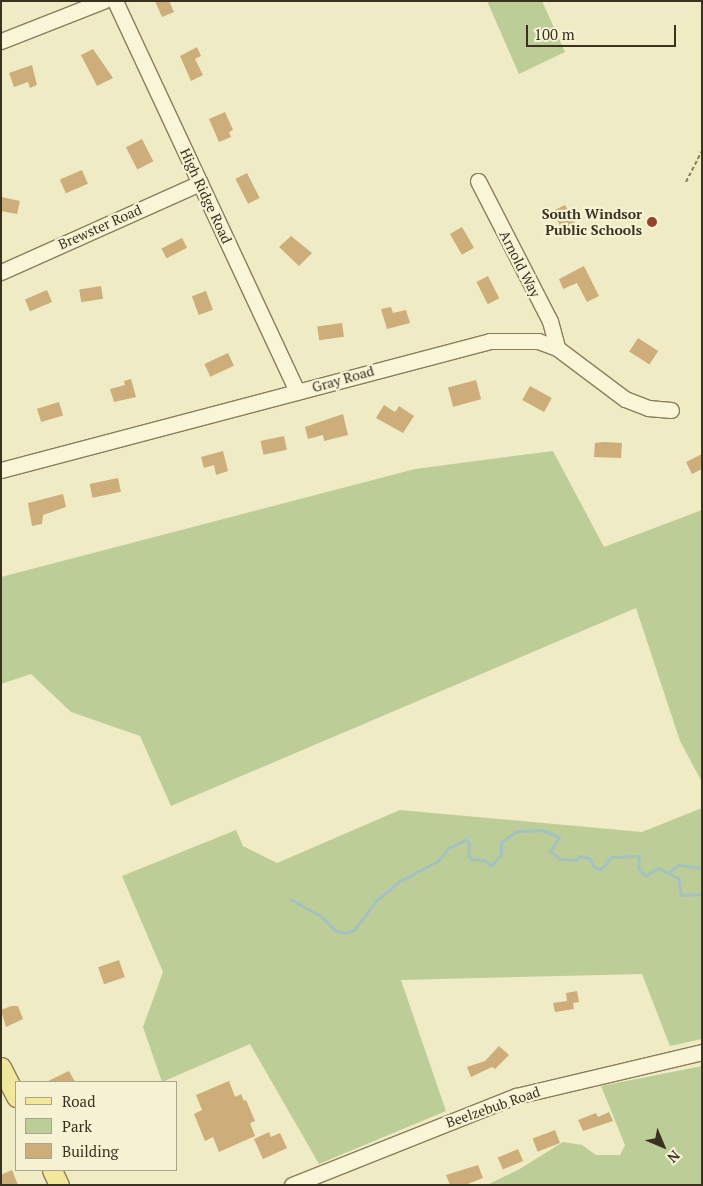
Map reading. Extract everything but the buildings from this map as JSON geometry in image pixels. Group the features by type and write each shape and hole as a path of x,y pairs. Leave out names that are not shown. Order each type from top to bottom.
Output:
{"main road":[{"path":"1,1067 15,1095"},
{"path":"52,1171 59,1185"}],"street":[{"path":"1,41 103,1"},
{"name":"High Ridge Road","path":"115,1 297,392"},
{"name":"Arnold Way","path":"478,181 550,321 557,348"},
{"name":"Brewster Road","path":"1,272 200,183"},
{"name":"Gray Road","path":"1,470 490,341 538,342 557,348 625,399 648,408 671,410"},
{"name":"Beelzebub Road","path":"292,1185 516,1096 702,1052"}],"path":[{"path":"686,182 701,152"}],"green space":[{"path":"487,1 542,1 565,52 519,74"},
{"path":"553,451 604,547 702,510 702,782 680,741 636,608 171,806 140,736 71,712 31,674 1,684 1,577 415,469"},
{"path":"702,808 702,1039 670,1046 642,974 401,980 446,1111 319,1164 250,1044 162,1081 143,1027 163,972 122,876 236,830 243,846 277,863 400,810 642,832"},
{"path":"702,1066 702,1185 487,1185 518,1170 563,1142 582,1145 596,1155 620,1155 625,1145 601,1086"}],"waterway":[{"path":"290,899 321,916 335,930 344,933 354,930 377,900 400,881 438,861 448,848 465,840 469,842 468,854 471,859 484,860 491,866 501,854 501,842 517,831 542,830 559,837 550,851 560,859 576,860 580,856 589,858 594,867 601,869 611,857 639,856 638,867 645,876 658,868 678,878 681,895 702,894"},
{"path":"669,872 678,865 702,868"}],"place":[{"name":"South Windsor Public Schools","path":"652,222"}]}
